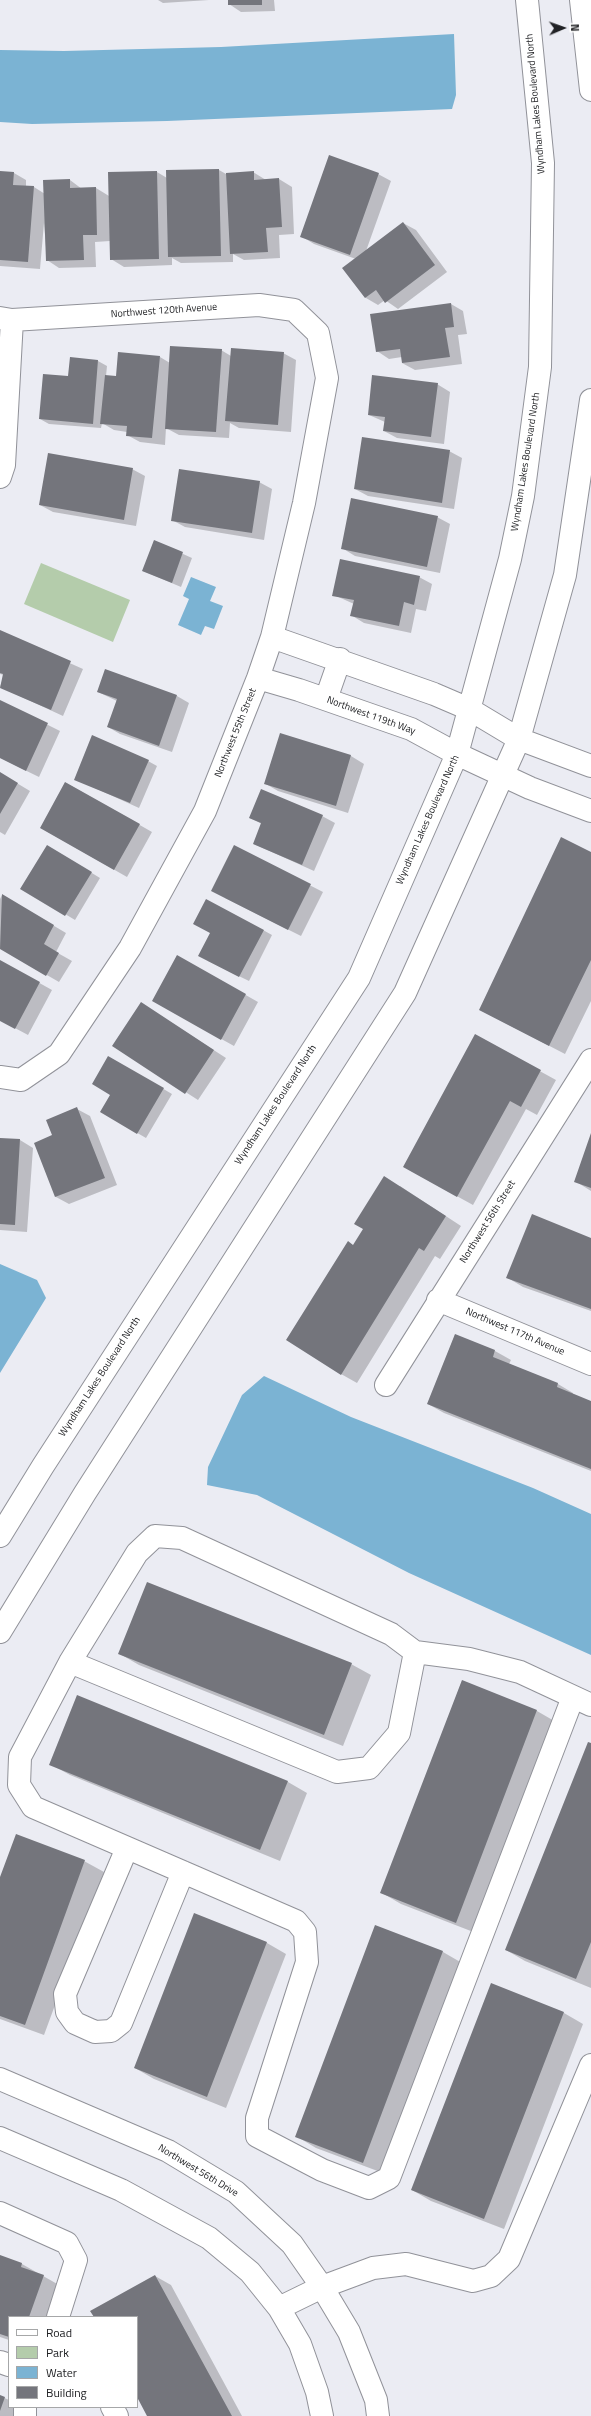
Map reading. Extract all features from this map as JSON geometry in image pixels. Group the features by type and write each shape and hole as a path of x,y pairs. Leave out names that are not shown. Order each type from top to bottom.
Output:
{"street":[{"name":"Wyndham Lakes Boulevard North","path":"0,1536 51,1452 359,978 457,754 513,545 523,496 540,367 543,163 526,0"},
{"path":"581,0 591,90"},
{"name":"Northwest 120th Avenue","path":"6,319 259,305 294,310 318,334"},
{"path":"0,477 4,465 6,319"},
{"name":"Northwest 55th Street","path":"0,1077 22,1080 59,1054 130,948 205,811 258,678 272,637 304,503 327,378 318,334"},
{"path":"0,1632 89,1487 405,993 519,739 565,575 591,400"},
{"path":"272,637 340,659 469,709 519,739 591,766"},
{"path":"326,700 340,659"},
{"name":"Northwest 119th Way","path":"258,678 411,729 457,754 530,788 591,811"},
{"name":"Northwest 56th Street","path":"386,1385 438,1300 591,1060"},
{"name":"Northwest 117th Avenue","path":"438,1300 591,1364"},
{"path":"155,1536 182,1538 391,1634 415,1652 469,1659 520,1672 582,1701 389,2178 369,2188 322,2170 257,2136 257,2118 307,1962 305,1932 296,1921 33,1807 19,1785 20,1757 70,1662 137,1553 155,1536"},
{"path":"70,1662 337,1772 369,1768 399,1734 415,1652"},
{"path":"127,1848 66,1994 67,2012 74,2022 95,2032 111,2031 121,2023 183,1872"},
{"path":"279,2308 322,2287 373,2268 406,2264 473,2281 491,2276 509,2259 591,2065"},
{"name":"Northwest 56th Drive","path":"0,2080 168,2151 236,2192 292,2244 322,2287 349,2332 376,2400 378,2416"},
{"path":"0,2138 121,2190 209,2238 250,2272 279,2308 300,2344 317,2392 322,2416"},
{"path":"0,2213 67,2243 76,2260 59,2316"}],"green space":[{"path":"41,563 130,600 113,642 24,604"}],"water":[{"path":"454,34 456,95 452,109 167,121 32,124 0,122 0,50 64,51 221,47"},
{"path":"191,577 216,587 210,601 223,606 214,629 205,626 201,635 178,625 189,599 183,596"},
{"path":"0,1264 37,1280 46,1298 0,1373"},
{"path":"264,1376 351,1417 533,1488 591,1514 591,1655 409,1573 257,1495 207,1485 208,1467 242,1395"}],"building":[{"path":"228,0 262,0 262,5 228,5"},
{"path":"329,155 379,173 350,255 300,237"},
{"path":"219,169 221,256 168,257 166,170"},
{"path":"0,171 14,172 13,185 34,186 28,262 0,260"},
{"path":"157,171 159,259 110,260 108,172"},
{"path":"254,171 254,180 279,178 282,227 266,228 268,252 230,254 226,173"},
{"path":"70,179 70,188 96,187 97,235 83,235 84,260 46,261 43,180"},
{"path":"403,222 435,265 385,303 376,290 365,298 342,268"},
{"path":"451,303 454,327 445,328 450,357 402,363 400,349 376,352 370,314"},
{"path":"170,346 222,349 216,432 165,429"},
{"path":"231,348 284,352 278,425 225,421"},
{"path":"118,352 160,356 152,438 126,436 127,426 100,424 105,375 116,376"},
{"path":"70,357 98,360 93,424 39,419 43,374 68,376"},
{"path":"372,375 438,383 431,437 383,431 385,417 368,415"},
{"path":"362,437 450,450 442,503 354,489"},
{"path":"48,453 133,468 124,520 39,505"},
{"path":"179,469 260,481 252,533 171,521"},
{"path":"351,498 438,516 427,567 341,549"},
{"path":"154,540 183,552 172,583 142,571"},
{"path":"340,559 420,576 414,605 404,602 399,626 350,616 354,600 332,596"},
{"path":"0,630 71,661 51,710 0,688 3,674 0,673"},
{"path":"105,669 177,695 159,746 107,727 117,699 97,692"},
{"path":"0,700 48,723 26,771 0,758"},
{"path":"280,733 351,755 336,806 264,784"},
{"path":"92,735 149,760 130,803 74,780"},
{"path":"0,772 18,783 0,814"},
{"path":"65,782 140,824 114,870 40,828"},
{"path":"261,789 323,815 302,865 253,844 261,823 249,818"},
{"path":"561,837 591,852 591,960 549,1046 479,1010"},
{"path":"47,845 92,872 65,916 20,889"},
{"path":"234,845 311,884 288,930 211,891"},
{"path":"2,894 54,925 44,944 59,953 46,976 0,949"},
{"path":"206,899 264,930 239,977 198,956 210,933 193,924"},
{"path":"177,955 246,994 221,1040 152,1001"},
{"path":"0,960 40,982 15,1029 0,1021"},
{"path":"141,1002 214,1050 185,1094 112,1046"},
{"path":"475,1034 541,1070 521,1107 510,1101 457,1197 403,1167"},
{"path":"108,1056 164,1088 137,1134 100,1112 110,1095 92,1084"},
{"path":"77,1107 105,1178 55,1197 34,1143 52,1135 46,1120"},
{"path":"591,1133 591,1188 574,1182"},
{"path":"0,1138 20,1139 15,1225 0,1224"},
{"path":"384,1176 446,1216 424,1251 419,1248 341,1375 286,1340 348,1241 353,1245 363,1229 354,1224"},
{"path":"532,1214 591,1238 591,1309 506,1278"},
{"path":"455,1334 495,1350 493,1357 558,1383 557,1387 591,1401 591,1469 427,1404"},
{"path":"147,1582 352,1663 324,1735 118,1654"},
{"path":"462,1680 537,1710 456,1923 380,1893"},
{"path":"77,1695 288,1781 260,1850 49,1765"},
{"path":"588,1742 591,1743 591,1942 576,1979 505,1950"},
{"path":"16,1834 85,1860 25,2025 0,2016 0,1877"},
{"path":"194,1913 267,1942 207,2097 134,2068"},
{"path":"375,1925 443,1951 363,2163 295,2137"},
{"path":"491,1983 564,2012 484,2219 411,2190"},
{"path":"0,2255 22,2263 21,2267 44,2275 29,2316 8,2316 8,2337 0,2334"},
{"path":"155,2275 232,2416 147,2416 138,2399 138,2316 93,2316 90,2311"},
{"path":"0,2395 5,2397 0,2411"}]}
